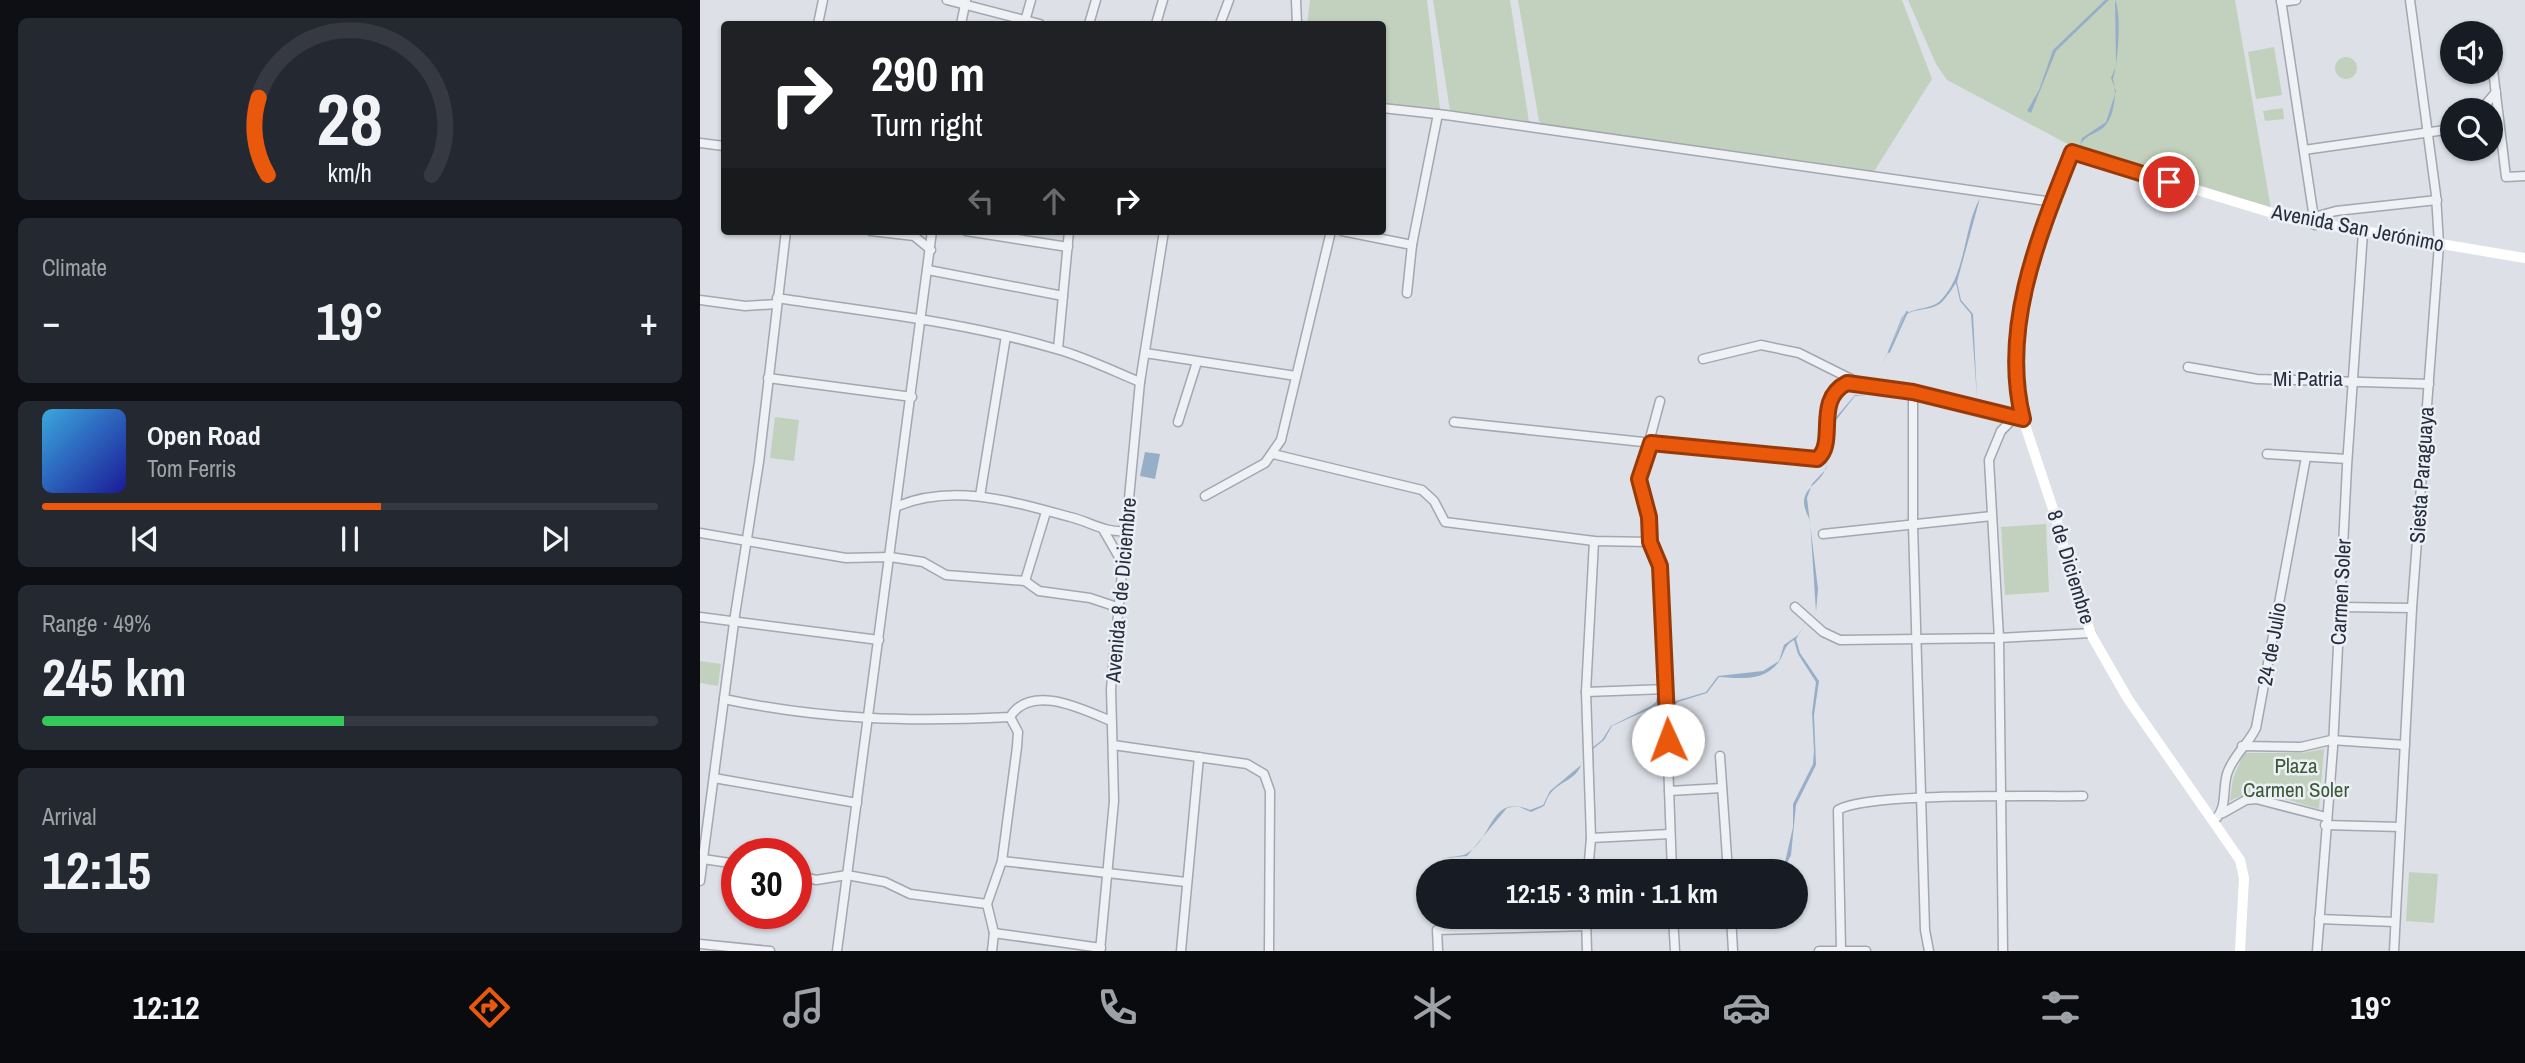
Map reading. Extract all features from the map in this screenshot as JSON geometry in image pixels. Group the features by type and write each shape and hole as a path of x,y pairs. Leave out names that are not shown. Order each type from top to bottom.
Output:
{"street":[{"path":"818,21 822,0"},
{"path":"947,0 1025,21 1031,0"},
{"path":"1090,21 1096,0"},
{"path":"1157,21 1163,0"},
{"path":"1221,21 1229,0"},
{"path":"1296,0 1297,21"},
{"path":"2296,0 2281,1 2315,221 2336,211 2437,200"},
{"name":"Siesta Paraguaya","path":"2394,951 2412,608 2439,244 2437,200 2410,0"},
{"path":"962,21 965,3"},
{"path":"2495,84 2506,177 2525,176"},
{"path":"2491,98 2496,92"},
{"path":"1386,108 2053,202"},
{"path":"1407,293 1412,245 1438,114"},
{"path":"2304,150 2440,132"},
{"path":"700,143 721,146"},
{"name":"8 de Diciembre","path":"2072,152 2053,202 2021,304 2019,418 2056,519 2077,598 2091,633 2128,699 2218,817 2237,853 2242,869 2240,951"},
{"name":"Avenida San Jerónimo","path":"2072,152 2315,221 2363,232 2525,258"},
{"name":"Carmen Soler","path":"2316,951 2333,740 2347,458 2363,232"},
{"path":"700,881 785,235"},
{"path":"905,235 914,236 931,250"},
{"path":"837,951 932,235"},
{"path":"992,235 1068,247"},
{"path":"1058,349 1069,235"},
{"name":"Avenida 8 de Diciembre","path":"1101,949 1114,801 1111,721 1123,564 1140,382 1163,235"},
{"path":"1205,496 1252,472 1273,454 1286,426 1330,235"},
{"path":"1362,235 1412,245"},
{"path":"928,270 1063,296"},
{"path":"700,300 744,306 777,301 922,319 1058,349 1140,382"},
{"path":"980,496 1006,336"},
{"path":"1703,359 1761,345 1799,353 1857,382"},
{"path":"1145,353 1296,376"},
{"path":"1178,422 1197,362"},
{"name":"Mi Patria","path":"2188,367 2257,379 2353,379 2429,384"},
{"path":"768,378 912,397"},
{"path":"1454,422 1817,459 1824,450 1827,412 1835,392 1847,383 1857,382 1913,392 2019,418"},
{"path":"1913,392 1916,640 1929,951"},
{"path":"1660,401 1651,443 1639,479 1649,517 1650,542 1660,566 1671,859"},
{"path":"2003,951 2003,798 1991,450 2001,431 2019,418"},
{"path":"1273,454 1422,490 1429,494 1445,522 1594,541 1650,542"},
{"path":"2267,454 2347,458"},
{"name":"24 de Julio","path":"2218,817 2227,775 2242,746 2256,728 2306,457"},
{"path":"898,506 935,494 980,496 1071,517 1104,531 1127,531"},
{"path":"1025,581 1031,550 1046,512"},
{"path":"1823,534 1992,516"},
{"path":"1104,531 1123,564"},
{"path":"700,533 846,558 890,557 928,564 946,575 1025,581 1039,591 1090,598 1120,608"},
{"path":"1589,859 1591,838 1586,692 1594,541"},
{"path":"1795,607 1823,632 1840,640 1998,638 2091,633"},
{"path":"2341,607 2412,608"},
{"path":"700,617 879,640"},
{"path":"1586,692 1666,689"},
{"path":"724,699 798,713 868,720 940,722 1010,718"},
{"path":"1010,718 1019,705 1032,699 1085,710 1111,721"},
{"path":"992,951 994,933 988,904 1002,861 1017,747 1018,732 1010,718"},
{"path":"2242,746 2301,747 2333,740 2405,745"},
{"path":"1113,745 1247,764 1264,774 1270,791 1269,951"},
{"path":"1720,756 1727,859"},
{"path":"1181,951 1199,757"},
{"path":"713,778 857,803"},
{"path":"1670,792 1722,788"},
{"path":"1841,950 1838,810 1855,803 1921,799 2083,796"},
{"path":"2218,817 2245,800 2256,799 2325,821 2400,827"},
{"path":"1591,838 1670,834"},
{"path":"1002,861 1186,882"},
{"path":"702,865 721,864"},
{"path":"812,879 847,875 885,882 910,894 988,904"},
{"path":"2319,919 2395,922"},
{"path":"1438,951 1437,930 1456,929"},
{"path":"1586,929 1587,951"},
{"path":"1674,929 1675,951"},
{"path":"1732,929 1733,951"},
{"path":"994,933 1101,949"},
{"path":"700,944 770,951"},
{"path":"1819,951 1866,951"}],"green space":[{"path":"1310,0 1427,0 1440,109 1386,105 1386,21 1307,21"},
{"path":"1433,0 1510,0 1529,122 1450,111"},
{"path":"1518,0 1902,0 1932,79 1873,173 1543,126 1539,121"},
{"path":"1908,0 2235,0 2271,209 2079,150 1947,80 1936,64"},
{"path":"2274,47 2282,95 2256,99 2248,52"},
{"path":"2346,57 2354,60 2357,68 2354,76 2346,79 2338,76 2335,68 2338,60"},
{"path":"2283,108 2284,119 2265,121 2263,111"},
{"path":"775,417 799,420 794,461 770,458"},
{"path":"2046,524 2049,592 2005,595 2001,527"},
{"path":"700,661 721,664 718,686 700,683"},
{"name":"Plaza Carmen Soler","path":"2324,749 2319,809 2263,794 2241,796 2230,801 2233,778 2244,753 2302,753"},
{"path":"2409,872 2438,874 2434,923 2406,921"}],"water":[{"path":"2105,0 2109,0 2056,51 2031,113 2027,111 2039,90 2053,50"},
{"path":"2115,0 2119,26 2116,64"},
{"path":"2115,95 2107,124 2080,145 2082,138 2106,122"},
{"path":"1980,198 1957,282 1961,300 1973,314 1977,398 1971,314 1960,301 1956,283 1938,305 1903,317 1882,366 1902,317 1911,311 1937,303 1956,277 1970,223"},
{"path":"1855,395 1866,395 1855,396 1833,424 1829,451 1831,423"},
{"path":"1145,452 1160,454 1155,479 1140,476"},
{"path":"1811,488 1807,498 1810,519 1804,501"},
{"path":"1810,526 1818,589 1816,612"},
{"path":"1805,624 1796,639 1800,653 1819,681 1814,715 1816,765 1796,805 1791,855 1786,859 1793,827 1793,804 1813,764 1814,750 1812,713 1816,682 1798,654 1794,640 1790,642 1778,663 1765,673 1751,678 1719,677 1707,693 1678,702 1671,709 1669,703 1706,692 1718,676 1763,671 1779,661 1784,645 1798,635"},
{"path":"1657,696 1660,708 1654,707 1612,726 1604,740 1593,749 1596,834 1592,748 1602,740 1611,726 1651,706 1656,702"},
{"path":"1581,765 1575,774 1553,790 1544,806 1531,812 1520,807 1530,810 1543,805 1550,791"},
{"path":"1507,808 1483,837 1499,812"}],"waterway":[{"path":"1889,352 1907,312"}],"route":[{"path":"1668,740 1660,566 1650,542 1647,505 1639,479 1651,443 1814,460 1822,455 1824,450 1827,412 1835,392 1840,386 1857,382 1913,392 2023,419 2018,379 2021,304 2033,260 2072,152 2169,182"}]}
